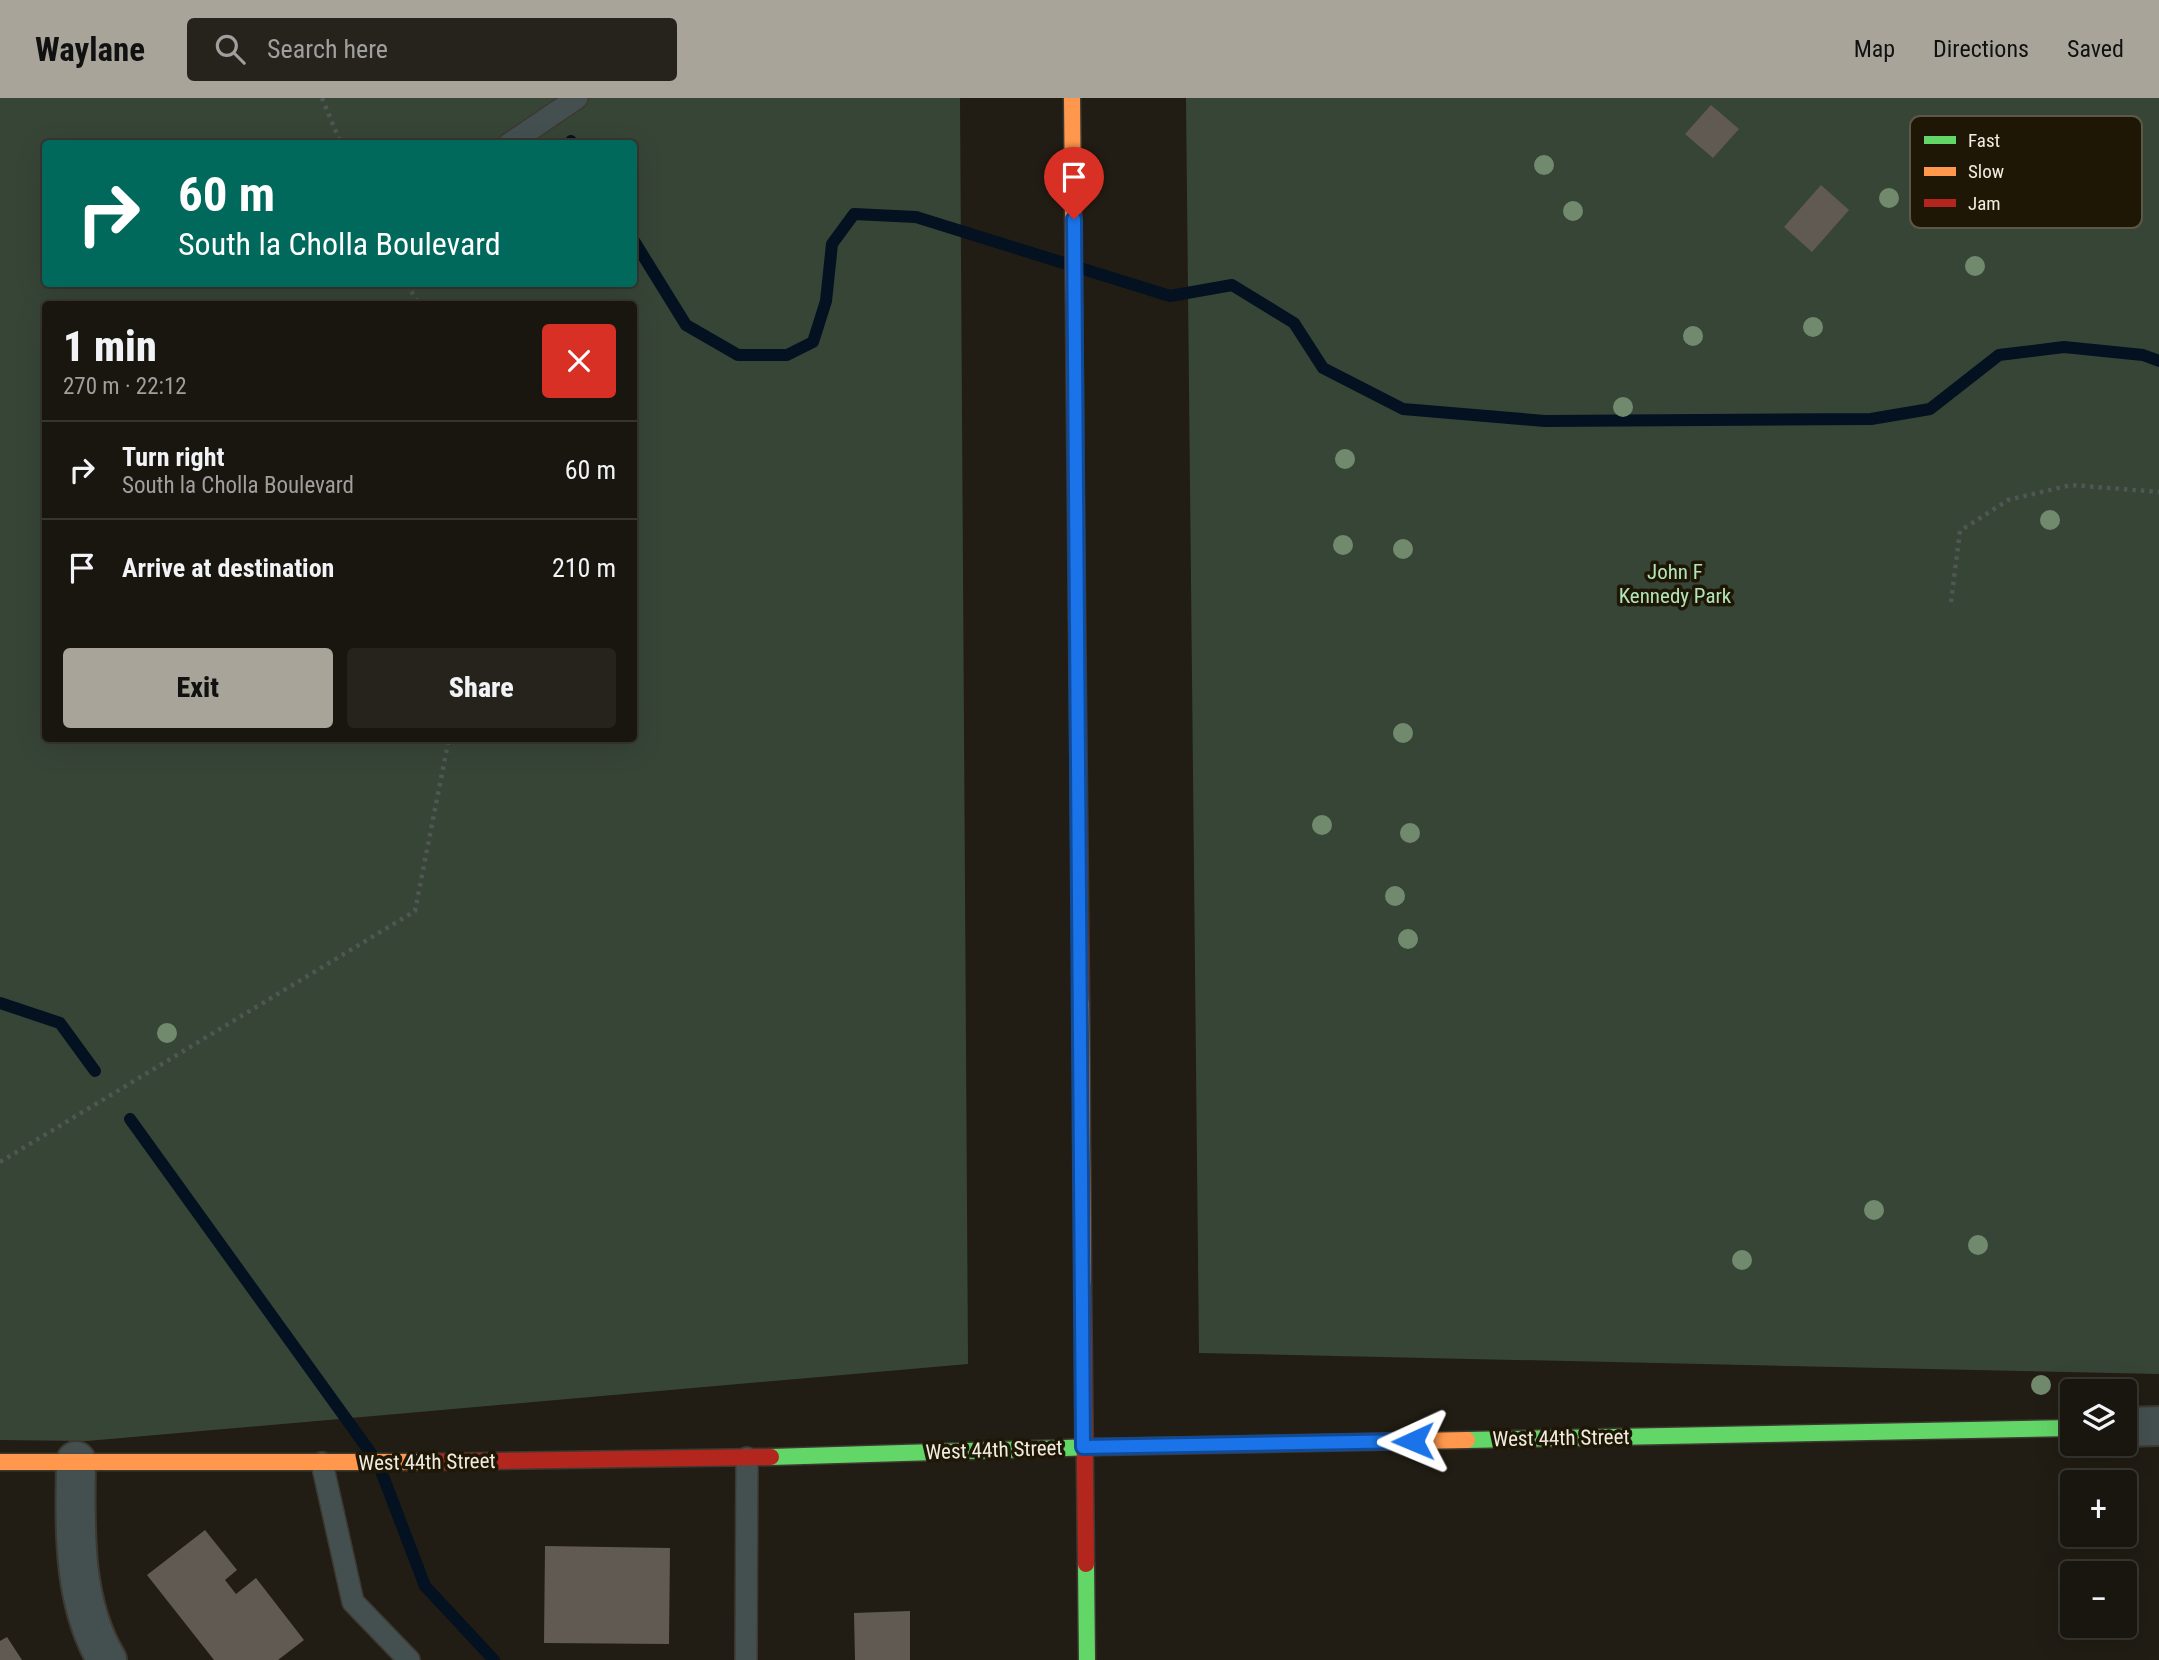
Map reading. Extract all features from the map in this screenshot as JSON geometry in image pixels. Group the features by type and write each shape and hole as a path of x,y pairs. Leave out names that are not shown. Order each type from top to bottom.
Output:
{"street":[{"path":"1072,98 1087,1660"},
{"path":"2137,1427 2159,1426"},
{"name":"West 44th Street","path":"0,1462 322,1463 747,1458 1083,1447 2060,1428"},
{"path":"76,1461 75,1527 83,1597 98,1646 107,1660"}],"lane":[{"path":"515,140 577,98"},
{"path":"746,1660 747,1458"},
{"path":"322,1463 353,1602 409,1660"}],"path":[{"path":"322,98 339,140"},
{"path":"1951,602 1960,531 2008,500 2071,485 2159,492"},
{"path":"0,1162 415,911 448,742"}],"green space":[{"path":"0,98 960,98 968,1364 87,1441 0,1440"},
{"name":"John F Kennedy Park","path":"1186,98 2159,98 2159,1374 1199,1353"}],"building":[{"path":"1711,105 1739,129 1713,158 1685,134"},
{"path":"1821,185 1849,210 1812,252 1784,227"},
{"path":"205,1530 237,1570 225,1580 236,1594 256,1578 304,1640 278,1660 214,1660 147,1575"},
{"path":"545,1546 670,1548 669,1644 544,1643"},
{"path":"910,1611 910,1660 855,1660 854,1613"},
{"path":"7,1637 22,1660 0,1660 0,1641"}],"waterway":[{"path":"637,246 686,325 738,355 787,355 813,342 826,301 832,244 854,214 916,217 1170,296 1232,285 1294,323 1323,368 1403,409 1545,421 1871,419 1930,409 1999,355 2064,347 2143,355 2159,361"},
{"path":"0,1003 60,1023 95,1071"},
{"path":"130,1119 378,1463 425,1586 494,1660"}],"traffic: fast":[{"path":"1467,1440 2060,1428"},
{"path":"771,1457 1097,1447"},
{"path":"1086,1564 1087,1660"}],"traffic: slow":[{"path":"1072,98 1077,617"},
{"path":"1081,998 1083,1286"},
{"path":"1097,1447 1467,1440"},
{"path":"0,1462 429,1462"}],"traffic: jam":[{"path":"1077,617 1081,998"},
{"path":"1083,1286 1086,1564"},
{"path":"429,1462 771,1457"}],"route":[{"path":"1074,219 1083,1447 1413,1441"}]}
